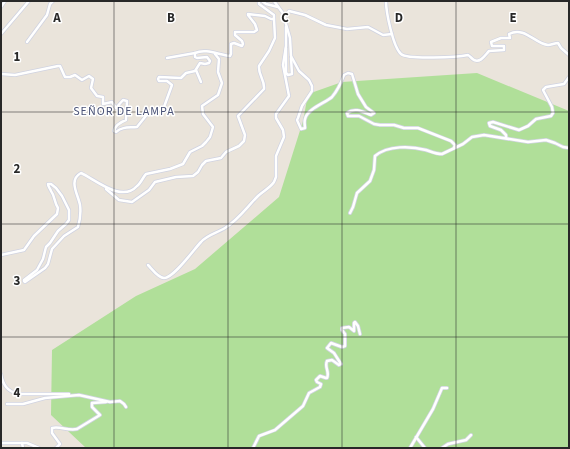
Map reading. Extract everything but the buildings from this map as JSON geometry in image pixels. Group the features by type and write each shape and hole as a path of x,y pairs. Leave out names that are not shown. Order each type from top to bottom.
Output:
{"street":[{"path":"1,7 5,1"},
{"path":"1,34 29,1"},
{"path":"27,42 47,15 50,4 53,1"},
{"path":"1,255 24,250 34,236 57,214 58,208 47,185 50,184 56,188 69,210 69,220 58,230 53,240 46,247 43,259 36,270 24,281 28,282 48,264 52,249 58,242 78,227 80,207 74,189 75,178 77,175 81,173 105,187 119,200 132,202 149,190 155,182 176,177 193,176 206,161 221,158 226,152 241,144 244,141 245,135 238,116 264,89 265,82 259,73 258,66 269,51 275,38 274,15 259,4 259,1"},
{"path":"262,1 266,4 278,7"},
{"path":"274,1 285,16 286,70 288,76 292,74 290,38 286,24"},
{"path":"386,1 386,8 392,34 398,51 403,56 425,58 458,57 468,55 474,60 477,60 483,58 489,52 504,50 504,46 492,46 491,42 501,38 510,38 509,34 514,33 524,33 547,45 558,43 569,55"},
{"path":"285,16 286,13 292,11 305,15 326,25 347,29 368,27 383,35 392,34"},
{"path":"168,58 206,51 230,56 232,54 231,44 234,43 242,46 243,44 242,41 235,35 235,32 256,31 256,26 248,14 265,16 270,19 274,19"},
{"path":"148,265 160,277 167,277 193,254 206,238 225,228 236,220 259,195 274,182 276,177 276,156 284,137 283,130 276,118 276,114 289,96 283,65 286,46"},
{"path":"1,74 15,75 60,66 65,77 74,75 85,80 89,76 93,79 92,88 96,95 103,97 103,104 112,102 116,108 123,100 127,101 127,118 114,128 116,132 120,128 137,127 149,112 164,107 172,85 167,81 159,81 159,77 181,78 186,73 196,70 200,63 208,64 210,61 207,57 197,58 194,55 195,53"},
{"path":"105,187 122,192 137,187 146,174 170,169 183,164 190,152 202,146 206,142 210,137 213,127 203,114 202,106 218,95 222,83 218,72 219,59 215,54"},
{"path":"291,56 299,71 309,80 313,89 298,115 297,120 301,129 306,128 304,120 307,115 318,105 331,97 340,85 344,74 348,73 352,74 358,94 366,107 374,113 371,115 361,111 352,110 347,113 348,116 359,116 374,124 418,128 451,140 455,145 454,148"},
{"path":"196,70 201,82"},
{"path":"506,138 504,132 490,126 489,123 493,122 519,130 526,127 536,119 551,116 553,113 552,107 543,90 546,87 564,84 569,77"},
{"path":"350,213 356,193 370,181 374,170 374,159 378,154 400,147 422,149 442,154 463,144 472,137 484,135 528,142 546,140 569,148"},
{"path":"253,448 259,436 275,430 303,406 310,393 320,387 321,384 316,382 316,380 320,376 326,378 328,377 327,361 332,360 339,365 341,364 334,353 328,348 331,343 342,347 345,346 346,334 342,328 349,327 354,331 355,322 358,326 360,334"},
{"path":"1,374 5,386 12,393 79,395 108,401"},
{"path":"410,448 433,409 442,388 447,388"},
{"path":"7,404 23,404 45,398 79,395"},
{"path":"56,448 60,444 52,433 52,428 56,427 67,430 77,429 100,414 92,407 92,403 120,401 123,402 126,407"},
{"path":"442,448 448,444 466,440 471,435"},
{"path":"416,437 425,448"},
{"path":"1,443 22,443 39,448"},
{"path":"22,443 23,448"}],"green space":[{"path":"477,73 569,111 569,448 86,448 51,415 52,350 136,296 195,269 279,197 303,121 308,94 342,82"}],"district":[{"name":"SEÑOR DE LAMPA","path":"124,111"}]}
